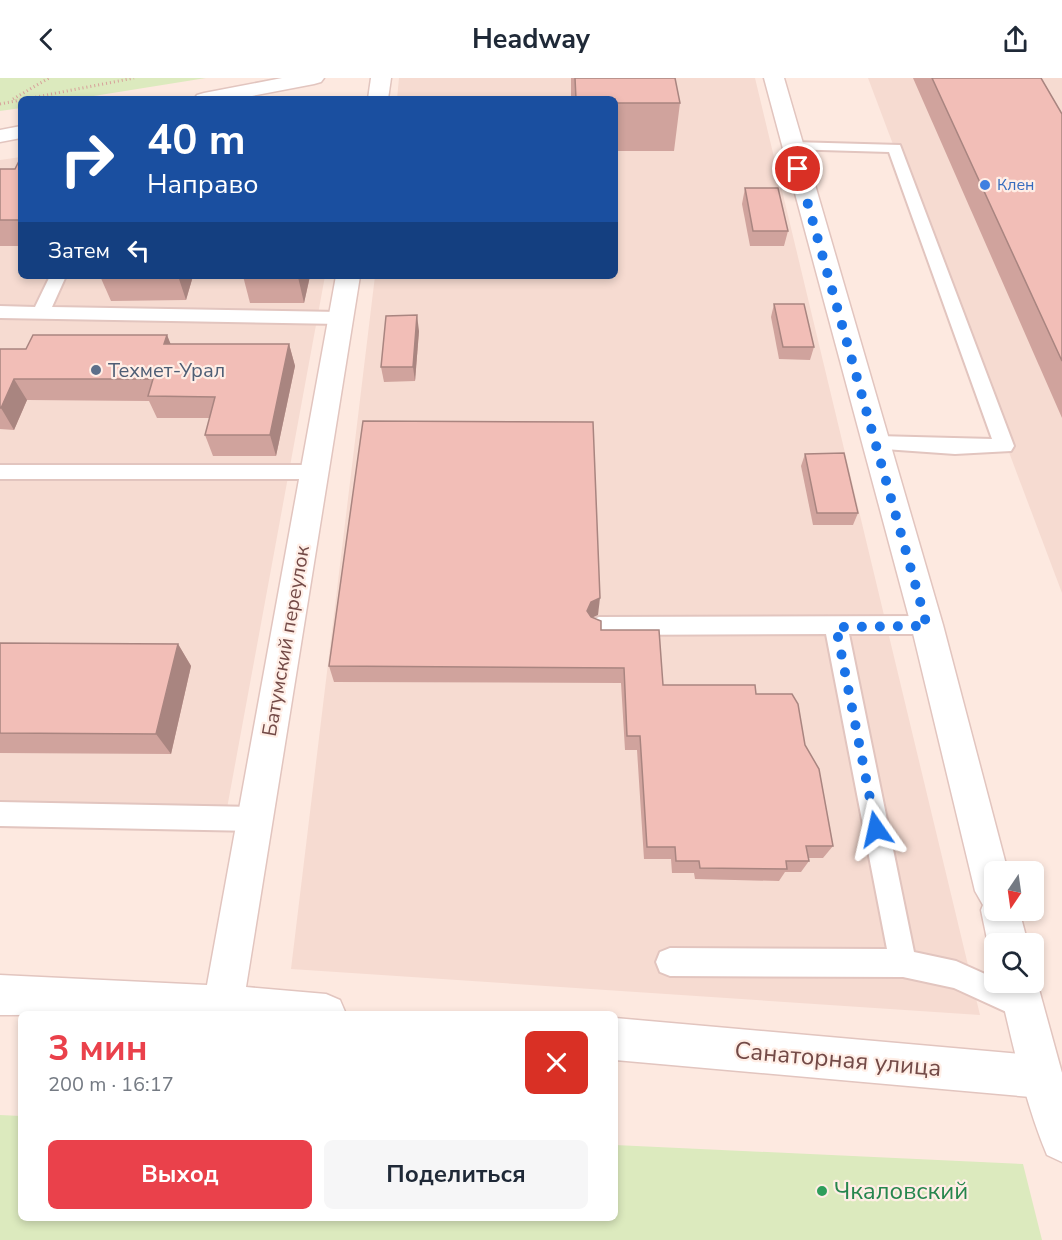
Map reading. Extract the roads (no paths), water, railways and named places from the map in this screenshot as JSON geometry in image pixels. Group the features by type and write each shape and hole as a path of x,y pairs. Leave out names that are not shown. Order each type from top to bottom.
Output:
{"street":[{"path":"220,96 314,78"},
{"path":"378,96 381,78"},
{"path":"774,78 927,626 986,861"},
{"path":"0,136 18,133"},
{"name":"Батумский переулок","path":"224,1006 347,279"},
{"path":"1021,994 1052,1076 1062,1140"},
{"path":"0,995 288,1011"},
{"name":"Санаторная улица","path":"618,1039 1052,1076"}],"lane":[{"path":"792,146 895,148 1004,446 956,447 877,443"},
{"path":"41,313 57,279"},
{"path":"0,312 340,318"},
{"path":"0,472 314,472"},
{"path":"599,626 927,626"},
{"path":"836,627 903,963"},
{"path":"0,814 255,819"},
{"path":"670,962 903,963 957,975 1021,994"}],"place":[{"name":"Клен","path":"985,185"},
{"name":"Техмет-Урал","path":"96,370"},
{"name":"Чкаловский","path":"822,1191"}]}
